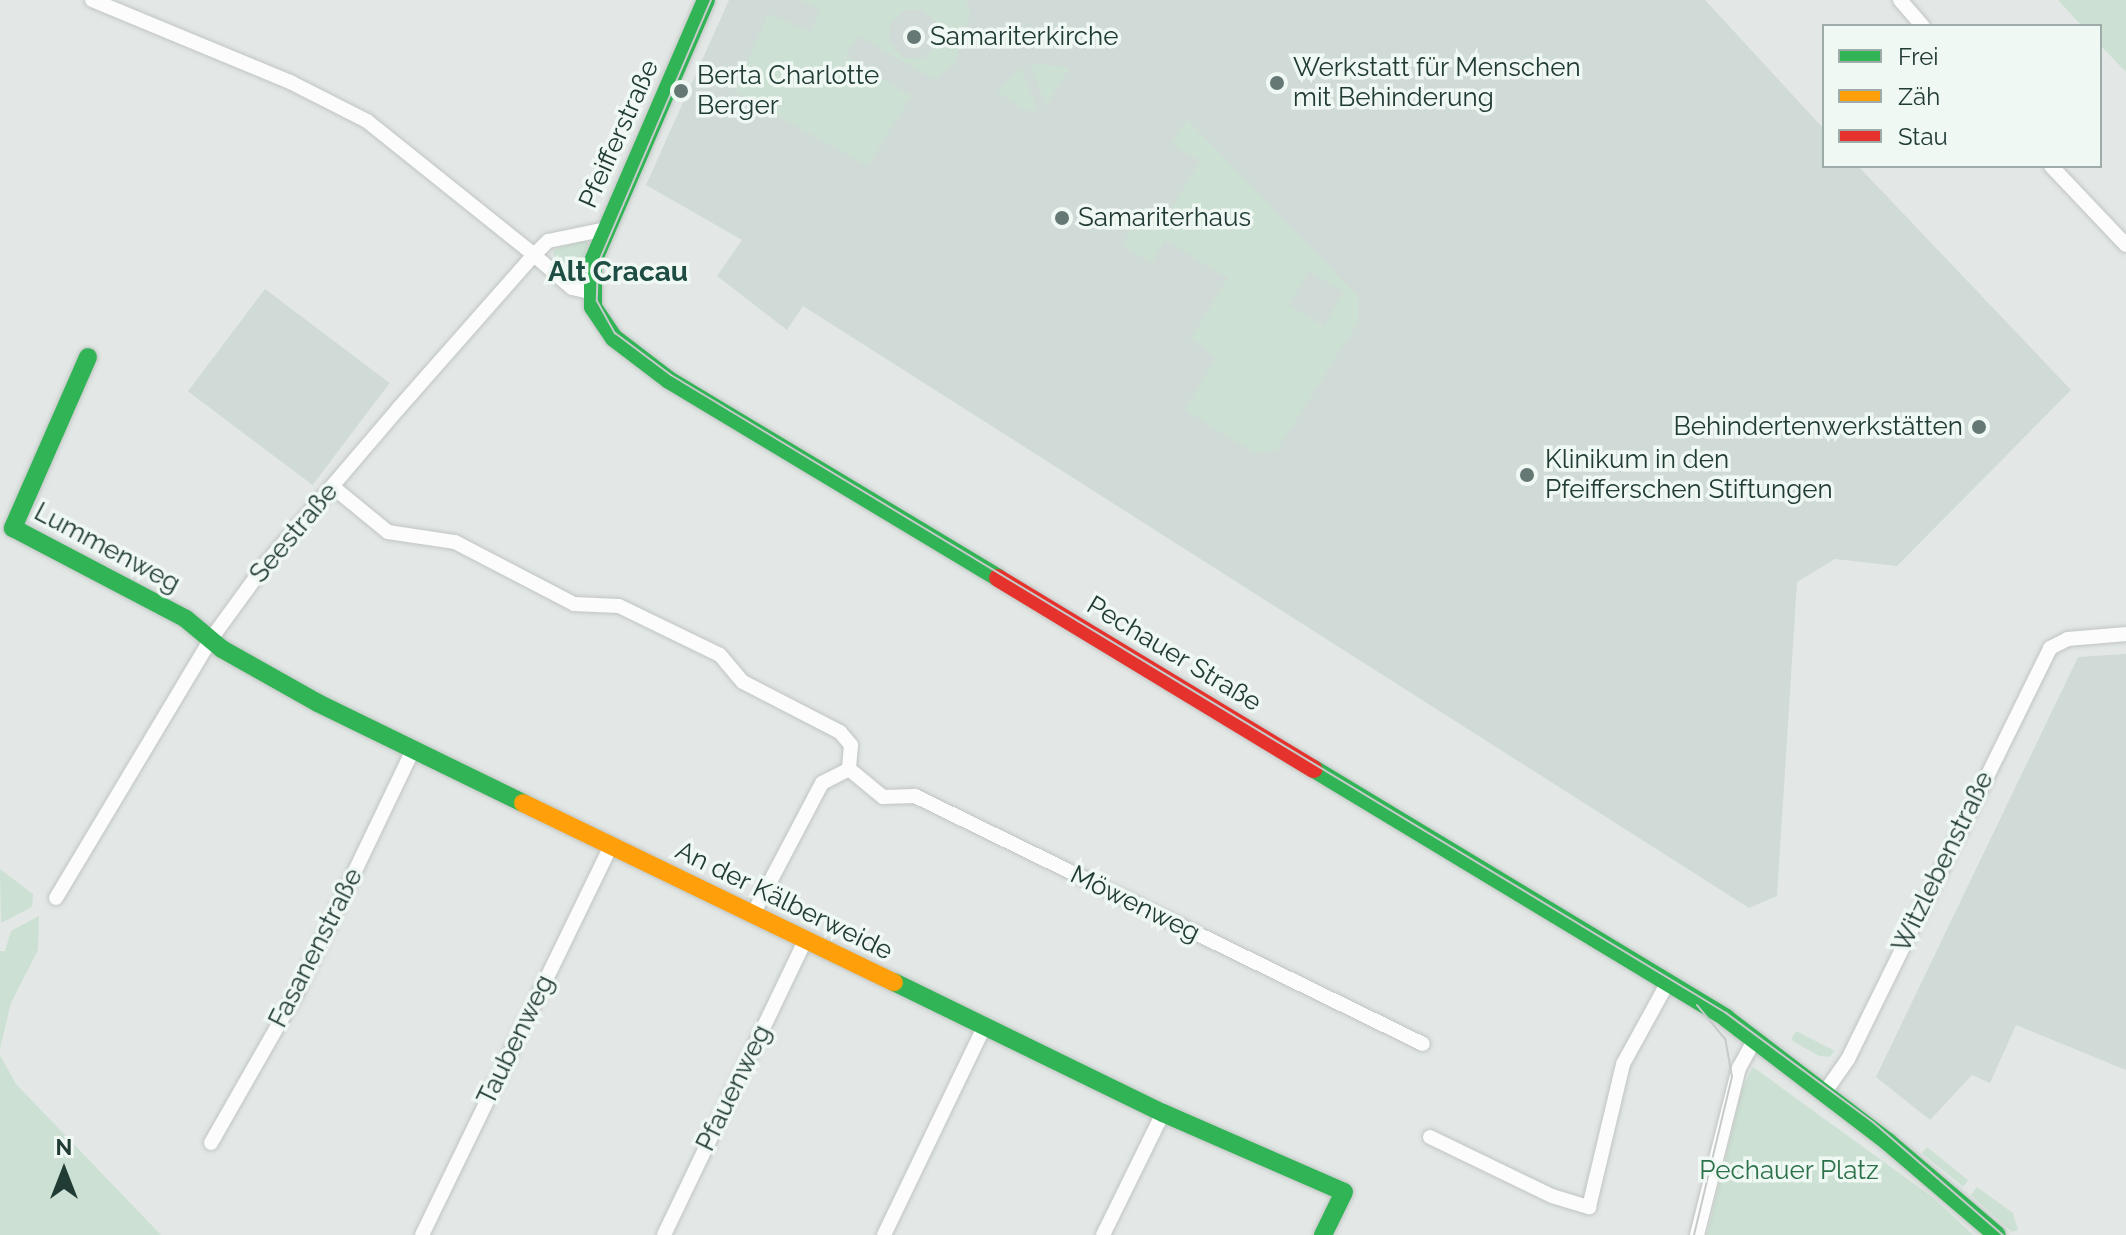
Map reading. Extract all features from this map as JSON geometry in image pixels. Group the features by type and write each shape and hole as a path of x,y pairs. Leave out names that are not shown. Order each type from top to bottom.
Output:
{"main road":[{"name":"Pfeifferstraße","path":"590,292 591,270 606,229 703,1"},
{"name":"Pechauer Straße","path":"590,292 609,334 669,380 1668,982 1755,1039"},
{"name":"Lummenweg","path":"88,357 13,528 186,619 211,639"},
{"name":"An der Kälberweide","path":"211,639 318,703 413,750 1163,1113 1344,1192 1323,1235"},
{"path":"1755,1039 1825,1092 1997,1235"}],"street":[{"path":"92,0 354,113 572,288 590,292"},
{"path":"1900,0 1921,24"},
{"path":"2053,168 2126,245"},
{"path":"534,255 548,241 606,229"},
{"name":"Seestraße","path":"56,898 211,639 264,566 534,255"},
{"path":"333,487 388,532 455,542 574,604 619,606 720,655 743,682 840,732 851,745 849,769 822,783 753,914"},
{"name":"Witzlebenstraße","path":"1825,1092 1848,1059 2050,648 2068,639 2126,634"},
{"name":"Fasanenstraße","path":"211,1143 297,992 413,750"},
{"name":"Möwenweg","path":"849,769 883,797 915,796 1423,1044"},
{"name":"Taubenweg","path":"422,1235 611,845"},
{"name":"Pfauenweg","path":"664,1235 805,941"},
{"path":"1430,1137 1552,1196 1589,1207 1623,1064 1668,982"},
{"path":"884,1235 984,1027"},
{"path":"1697,1235 1739,1068 1755,1039"},
{"path":"1103,1235 1163,1113"}],"shaded area":[{"name":"Klinikum in den Pfeifferschen Stiftungen","path":"729,0 1705,0 1822,127 1822,168 1860,168 2071,390 1897,566 1835,559 1797,582 1777,896 1749,908 803,306 787,330 717,276 742,240 646,185"},
{"path":"265,289 390,383 313,485 188,391"},
{"path":"2126,654 2126,1070 2016,1025 1990,1083 1972,1075 1930,1120 1876,1077 2078,657"}],"green space":[{"path":"801,0 966,0 970,13 955,63 934,79 859,36 845,56 911,96 868,166 735,92 768,14 810,32 821,11","holes":["905,10 922,10 936,21 938,42 925,58 904,59 889,42 890,24"]},
{"path":"2058,0 2126,0 2126,72 2102,47 2102,24 2080,24"},
{"path":"1031,65 1069,68 1046,106"},
{"path":"1022,68 1038,111 1027,111 997,92"},
{"path":"1187,119 1359,298 1358,322 1277,450 1255,453 1185,410 1216,357 1191,339 1228,278 1165,240 1152,263 1122,245 1141,212 1162,224 1200,161 1172,144","holes":["1309,271 1344,292 1324,326 1289,305"]},
{"path":"584,240 589,244 578,271 553,255 554,250"},
{"path":"0,869 33,894 32,907 1,923"},
{"path":"39,916 38,950 11,1003 0,1049 0,951 5,951 11,931"},
{"path":"1796,1031 1835,1051 1829,1057 1819,1056 1791,1040"},
{"path":"0,1055 16,1084 161,1235 0,1235"},
{"name":"Pechauer Platz","path":"1753,1067 1935,1199 1973,1235 1707,1235 1742,1089"},
{"path":"1927,1147 1968,1180 1963,1187 1922,1153"},
{"path":"1977,1187 2013,1213 2018,1230 2012,1232 1971,1195"}],"tram line":[{"path":"711,0 598,264 597,301 615,333 671,375 1726,1013 1874,1123 2003,1235"},
{"path":"1694,1235 1732,1077 1725,1039 1697,1005"}],"traffic: fast":[{"path":"706,0 593,261 593,307 614,338 669,380 998,578"},
{"path":"88,357 13,528 186,619 222,649 318,703 523,803"},
{"path":"1314,769 1726,1018 1888,1142 1997,1235"},
{"path":"894,982 1163,1113 1344,1192 1323,1235"}],"traffic: slow":[{"path":"523,803 894,982"}],"traffic: jam":[{"path":"998,578 1314,769"}],"place":[{"name":"Samariterkirche","path":"914,37"},
{"name":"Werkstatt für Menschen mit Behinderung","path":"1277,83"},
{"name":"Berta Charlotte Berger","path":"681,91"},
{"name":"Samariterhaus","path":"1062,218"},
{"name":"Behindertenwerkstätten","path":"1979,427"},
{"name":"Klinikum in den Pfeifferschen Stiftungen","path":"1527,475"}],"district":[{"name":"Alt Cracau","path":"618,272"}]}
